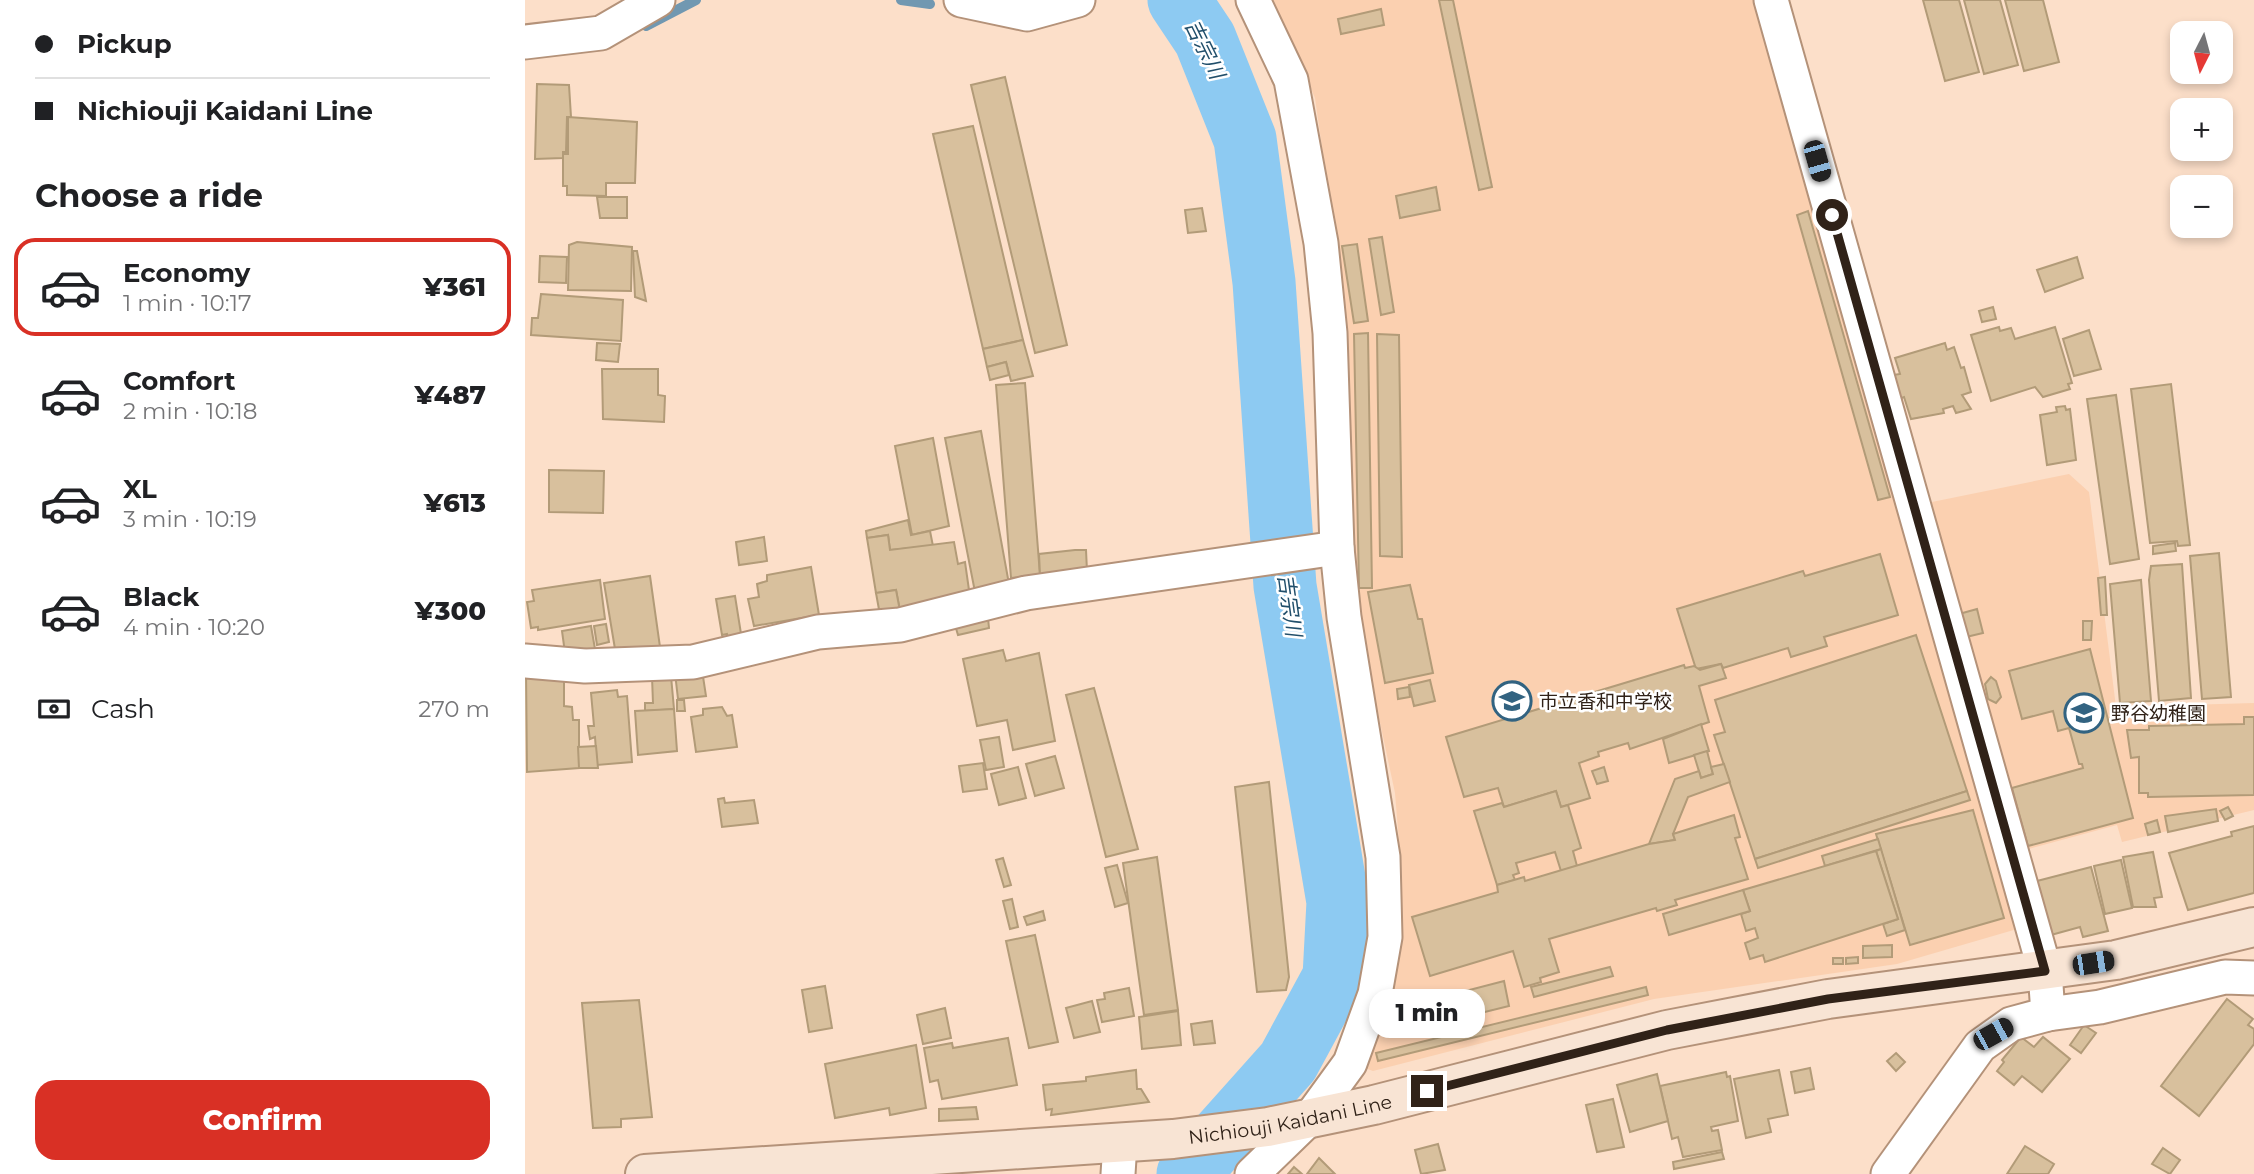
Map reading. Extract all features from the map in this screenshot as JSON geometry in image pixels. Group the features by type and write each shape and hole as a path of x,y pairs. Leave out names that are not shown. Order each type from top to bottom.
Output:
{"main road":[{"name":"Nichiouji Kaidani Line","path":"645,1174 1119,1158 1173,1139 1268,1127 1310,1118 1667,1030 1828,999 2116,960 2254,927"}],"street":[{"path":"525,42 601,33 658,0"},
{"path":"961,0 1027,14 1078,0"},
{"path":"1252,1174 1310,1118 1349,1063 1375,994 1385,937 1383,857 1344,617 1329,549 1330,333 1321,243 1291,80 1253,0"},
{"path":"1771,0 2045,971 2048,1014"},
{"path":"525,661 585,666 693,662 818,632 900,625 1026,593 1329,549"},
{"path":"1888,1174 1980,1046 2011,1024 2048,1014 2100,1007 2225,977 2254,978"}],"shaded area":[{"path":"1273,0 1760,0 2024,927 1897,964 1654,999 1373,1071 1365,1068 1385,1015 1400,948 1401,867 1395,793 1350,581 1346,317 1315,98"},
{"path":"2069,474 2089,492 2116,707 2254,703 2254,810 2122,842 2117,825 2021,851 1922,504"}],"building":[{"path":"1439,0 1453,0 1492,187 1479,190"},
{"path":"1923,0 1959,0 1979,72 1945,81"},
{"path":"1964,0 2000,0 2018,65 1984,74"},
{"path":"2005,0 2043,0 2059,62 2024,71"},
{"path":"1381,9 1384,25 1341,34 1338,19"},
{"path":"1005,77 1067,345 1035,353 971,85"},
{"path":"537,84 569,85 571,117 567,117 566,152 563,152 563,158 535,159"},
{"path":"568,117 637,122 635,183 606,183 606,196 567,195 567,186 563,186 563,154 568,154"},
{"path":"973,126 1023,340 983,349 933,134"},
{"path":"1436,187 1440,210 1400,218 1396,196"},
{"path":"597,197 627,197 627,218 600,218"},
{"path":"1202,208 1206,231 1188,233 1185,210"},
{"path":"1808,211 1890,497 1878,500 1797,215"},
{"path":"1382,237 1394,312 1381,315 1369,239"},
{"path":"577,242 632,247 631,291 568,290 569,245"},
{"path":"1357,244 1368,321 1354,323 1342,246"},
{"path":"633,251 637,251 646,301 635,297"},
{"path":"540,256 567,257 566,283 539,282"},
{"path":"2077,257 2083,278 2045,292 2037,270"},
{"path":"541,294 623,300 621,341 531,335 532,318 538,318"},
{"path":"1993,307 1996,319 1982,322 1979,311"},
{"path":"1999,327 2000,331 2011,328 2015,339 2055,327 2072,383 2068,384 2070,389 2043,397 2035,387 1991,401 1971,335"},
{"path":"2089,330 2101,369 2074,376 2063,339"},
{"path":"1368,333 1372,588 1359,588 1354,334"},
{"path":"1377,334 1399,335 1402,557 1380,556"},
{"path":"1023,340 1033,376 1011,381 1006,362 987,367 983,349"},
{"path":"597,343 620,344 618,362 596,360"},
{"path":"1945,343 1947,350 1954,347 1961,368 1964,367 1971,392 1962,395 1971,409 1956,413 1953,406 1943,409 1944,413 1911,419 1904,397 1899,399 1893,375 1900,374 1895,358"},
{"path":"1006,362 1009,375 990,380 987,367"},
{"path":"602,369 658,369 658,395 665,396 664,422 603,419"},
{"path":"1025,383 1040,575 1011,578 996,385"},
{"path":"2171,384 2190,545 2178,546 2177,541 2150,543 2131,389"},
{"path":"2116,395 2139,559 2110,564 2087,399"},
{"path":"2065,406 2066,410 2070,409 2076,460 2047,465 2040,415 2057,412 2056,407"},
{"path":"981,431 1009,584 975,592 945,438"},
{"path":"933,438 949,526 912,535 895,446"},
{"path":"549,470 604,471 603,513 549,512"},
{"path":"908,520 911,535 930,531 933,546 890,550 888,535 867,538 866,531"},
{"path":"888,535 890,550 954,542 958,564 965,562 970,597 900,611 896,590 876,593 867,538"},
{"path":"764,537 767,561 739,565 736,542"},
{"path":"2175,543 2176,551 2153,554 2153,546"},
{"path":"1086,550 1087,571 1040,575 1039,554"},
{"path":"2219,553 2231,697 2202,699 2190,556"},
{"path":"1880,554 1898,615 1824,637 1827,646 1791,657 1788,648 1723,668 1721,664 1696,669 1677,609 1803,571 1805,576"},
{"path":"2182,564 2191,698 2159,701 2149,580 2151,566"},
{"path":"811,567 819,615 754,626 748,599 759,597 757,584 767,581 767,575"},
{"path":"650,576 660,647 616,655 604,583"},
{"path":"2105,577 2107,615 2101,615 2098,578"},
{"path":"600,580 605,619 538,630 538,627 531,628 527,602 534,601 532,590"},
{"path":"2141,580 2151,701 2120,703 2110,584"},
{"path":"1410,585 1418,619 1422,619 1433,673 1385,683 1368,592"},
{"path":"896,590 900,611 880,615 876,593"},
{"path":"735,596 742,640 729,643 727,634 722,635 716,599"},
{"path":"1977,609 1983,633 1966,637 1959,614"},
{"path":"988,618 989,628 958,635 955,625"},
{"path":"2083,621 2092,621 2091,640 2083,640"},
{"path":"606,624 609,642 597,645 594,626"},
{"path":"591,626 595,649 565,653 562,631"},
{"name":"市立香和中学校","path":"1916,635 1967,791 1755,859 1714,735 1725,732 1715,700"},
{"path":"2090,649 2133,818 2028,846 2012,788 2083,768 2082,764 2079,764 2069,728 2058,731 2053,711 2022,719 2009,671"},
{"path":"1003,650 1006,661 1039,653 1055,741 1013,750 1007,720 977,726 963,659"},
{"path":"1721,664 1726,678 1699,686 1709,722 1630,749 1628,743 1598,752 1599,756 1579,763 1590,798 1561,807 1556,791 1504,807 1498,788 1464,797 1446,737 1684,665 1685,668 1694,666 1700,670"},
{"path":"702,670 706,696 678,699 675,673"},
{"path":"526,671 564,676 564,706 572,707 573,720 579,720 579,768 527,772"},
{"path":"671,676 674,709 645,711 645,703 653,703 652,677"},
{"path":"1991,677 1996,681 2001,697 1996,703 1988,699 1985,684"},
{"path":"1430,680 1435,701 1414,706 1409,685"},
{"path":"1409,687 1410,697 1398,699 1397,689"},
{"path":"1094,688 1138,849 1106,857 1066,695"},
{"path":"617,690 618,697 627,696 632,762 597,765 595,737 590,739 588,726 594,726 591,693"},
{"path":"677,700 684,700 685,711 677,711"},
{"path":"722,707 727,716 732,715 737,747 696,752 691,717 703,715 703,709"},
{"path":"674,709 677,751 638,755 635,711"},
{"path":"2244,717 2254,717 2254,795 2148,797 2148,793 2139,793 2139,757 2131,758 2127,730 2149,730 2149,726 2244,724"},
{"path":"1701,724 1709,751 1669,763 1663,739"},
{"path":"999,737 1004,767 986,770 980,740"},
{"path":"596,746 598,768 579,768 578,747"},
{"path":"1707,751 1713,774 1701,778 1694,755"},
{"path":"1055,756 1064,788 1035,796 1026,764"},
{"path":"983,763 987,789 963,792 959,766"},
{"path":"1724,764 1730,782 1688,797 1673,834 1675,840 1649,844 1675,779 1699,771 1701,778 1713,774 1711,767"},
{"path":"1018,767 1026,798 999,805 991,774"},
{"path":"1604,767 1608,781 1597,784 1592,771"},
{"path":"1269,782 1289,977 1286,990 1257,992 1235,787"},
{"path":"1556,791 1561,807 1568,805 1581,848 1573,851 1577,866 1561,871 1555,852 1516,863 1519,873 1513,875 1515,880 1497,885 1474,811 1502,803 1504,807"},
{"path":"1967,791 1970,800 1758,868 1755,859"},
{"path":"724,798 725,803 754,800 758,823 722,827 718,799"},
{"path":"2228,807 2233,816 2225,820 2220,811"},
{"path":"2216,809 2218,821 2168,832 2165,816"},
{"path":"1973,810 2004,918 1910,945 1876,834"},
{"path":"1734,815 1740,837 1735,838 1748,879 1675,900 1677,905 1657,911 1656,908 1549,939 1559,972 1540,978 1541,982 1524,987 1513,951 1430,976 1412,917 1498,892 1497,885 1524,877 1525,881 1649,844 1675,840 1673,834"},
{"path":"2157,820 2160,832 2148,835 2145,824"},
{"path":"2254,826 2254,893 2188,910 2169,853 2232,836 2231,832"},
{"path":"1878,839 1881,849 1825,866 1822,856"},
{"path":"1881,849 1905,930 1887,936 1883,924 1898,919 1876,851"},
{"path":"1876,851 1898,919 1765,962 1763,955 1750,959 1745,943 1758,938 1755,928 1746,931 1741,914 1750,911 1743,890"},
{"path":"2153,852 2162,897 2154,898 2156,907 2133,907 2123,857"},
{"path":"1157,857 1178,1010 1144,1015 1123,863"},
{"path":"1003,858 1011,885 1004,887 996,860"},
{"path":"2121,860 2132,908 2105,914 2094,866"},
{"path":"1117,865 1128,903 1115,907 1105,868"},
{"path":"2091,867 2108,931 2083,937 2080,927 2051,935 2037,881"},
{"path":"1743,890 1750,911 1669,935 1663,914"},
{"path":"1012,899 1018,927 1010,929 1003,901"},
{"path":"1043,911 1045,920 1027,925 1024,917"},
{"path":"1035,935 1058,1042 1029,1048 1006,941"},
{"path":"1892,945 1892,957 1863,958 1863,946"},
{"path":"1858,957 1858,963 1846,964 1846,958"},
{"path":"1833,958 1843,958 1843,964 1833,964"},
{"path":"1610,967 1613,976 1534,997 1531,987"},
{"path":"1504,981 1509,1006 1404,1032 1401,1020 1429,1013 1427,1001"},
{"path":"825,986 832,1028 809,1032 802,990"},
{"path":"1646,987 1648,995 1378,1061 1376,1053"},
{"path":"1129,988 1134,1016 1102,1022 1097,1000 1105,999 1104,993"},
{"path":"2227,999 2253,1019 2248,1025 2254,1029 2254,1044 2199,1116 2161,1086"},
{"path":"639,1000 652,1117 621,1119 621,1127 593,1128 582,1003"},
{"path":"1092,1001 1100,1032 1074,1038 1066,1008"},
{"path":"945,1008 951,1038 923,1044 917,1015"},
{"path":"1178,1011 1181,1045 1142,1049 1139,1017"},
{"path":"1212,1021 1215,1043 1194,1045 1191,1024"},
{"path":"2084,1025 2096,1033 2081,1053 2070,1045"},
{"path":"2021,1037 2034,1047 2043,1037 2070,1059 2042,1092 2022,1076 2014,1085 1997,1071 2004,1062 2002,1060"},
{"path":"1008,1038 1017,1085 942,1099 938,1080 930,1082 924,1048 952,1043 953,1048"},
{"path":"916,1045 926,1108 890,1115 889,1108 835,1118 825,1064"},
{"path":"1896,1053 1905,1062 1896,1071 1887,1061"},
{"path":"1810,1068 1814,1089 1795,1093 1791,1072"},
{"path":"1136,1070 1137,1089 1141,1089 1149,1102 1051,1115 1052,1109 1046,1110 1043,1085 1086,1081 1086,1077"},
{"path":"1779,1070 1788,1115 1768,1119 1771,1132 1746,1138 1734,1079"},
{"path":"1726,1072 1727,1077 1730,1076 1738,1121 1711,1127 1712,1131 1718,1130 1722,1150 1683,1157 1678,1137 1672,1139 1660,1086"},
{"path":"1657,1074 1668,1121 1630,1132 1617,1085"},
{"path":"1613,1099 1624,1147 1597,1152 1586,1105"},
{"path":"976,1107 978,1119 939,1121 939,1109"},
{"path":"1438,1144 1445,1170 1421,1174 1415,1150"},
{"path":"2025,1146 2054,1164 2048,1174 2007,1174"},
{"path":"2163,1148 2180,1160 2170,1174 2152,1164"},
{"path":"1722,1152 1724,1159 1674,1169 1673,1162"},
{"path":"1319,1158 1335,1174 1307,1174"},
{"path":"1294,1167 1302,1174 1288,1174"}],"waterway":[{"path":"646,26 696,0"},
{"path":"901,0 930,4"},
{"name":"吉宗川","path":"1179,0 1205,39 1245,139 1264,282 1285,586 1338,902 1334,977 1288,1062 1188,1174"}],"place":[{"name":"市立香和中学校","path":"1512,701"},
{"name":"野谷幼稚園","path":"2084,713"}],"route":[{"path":"1427,1091 1667,1030 1828,999 2045,971 1832,215"}]}
